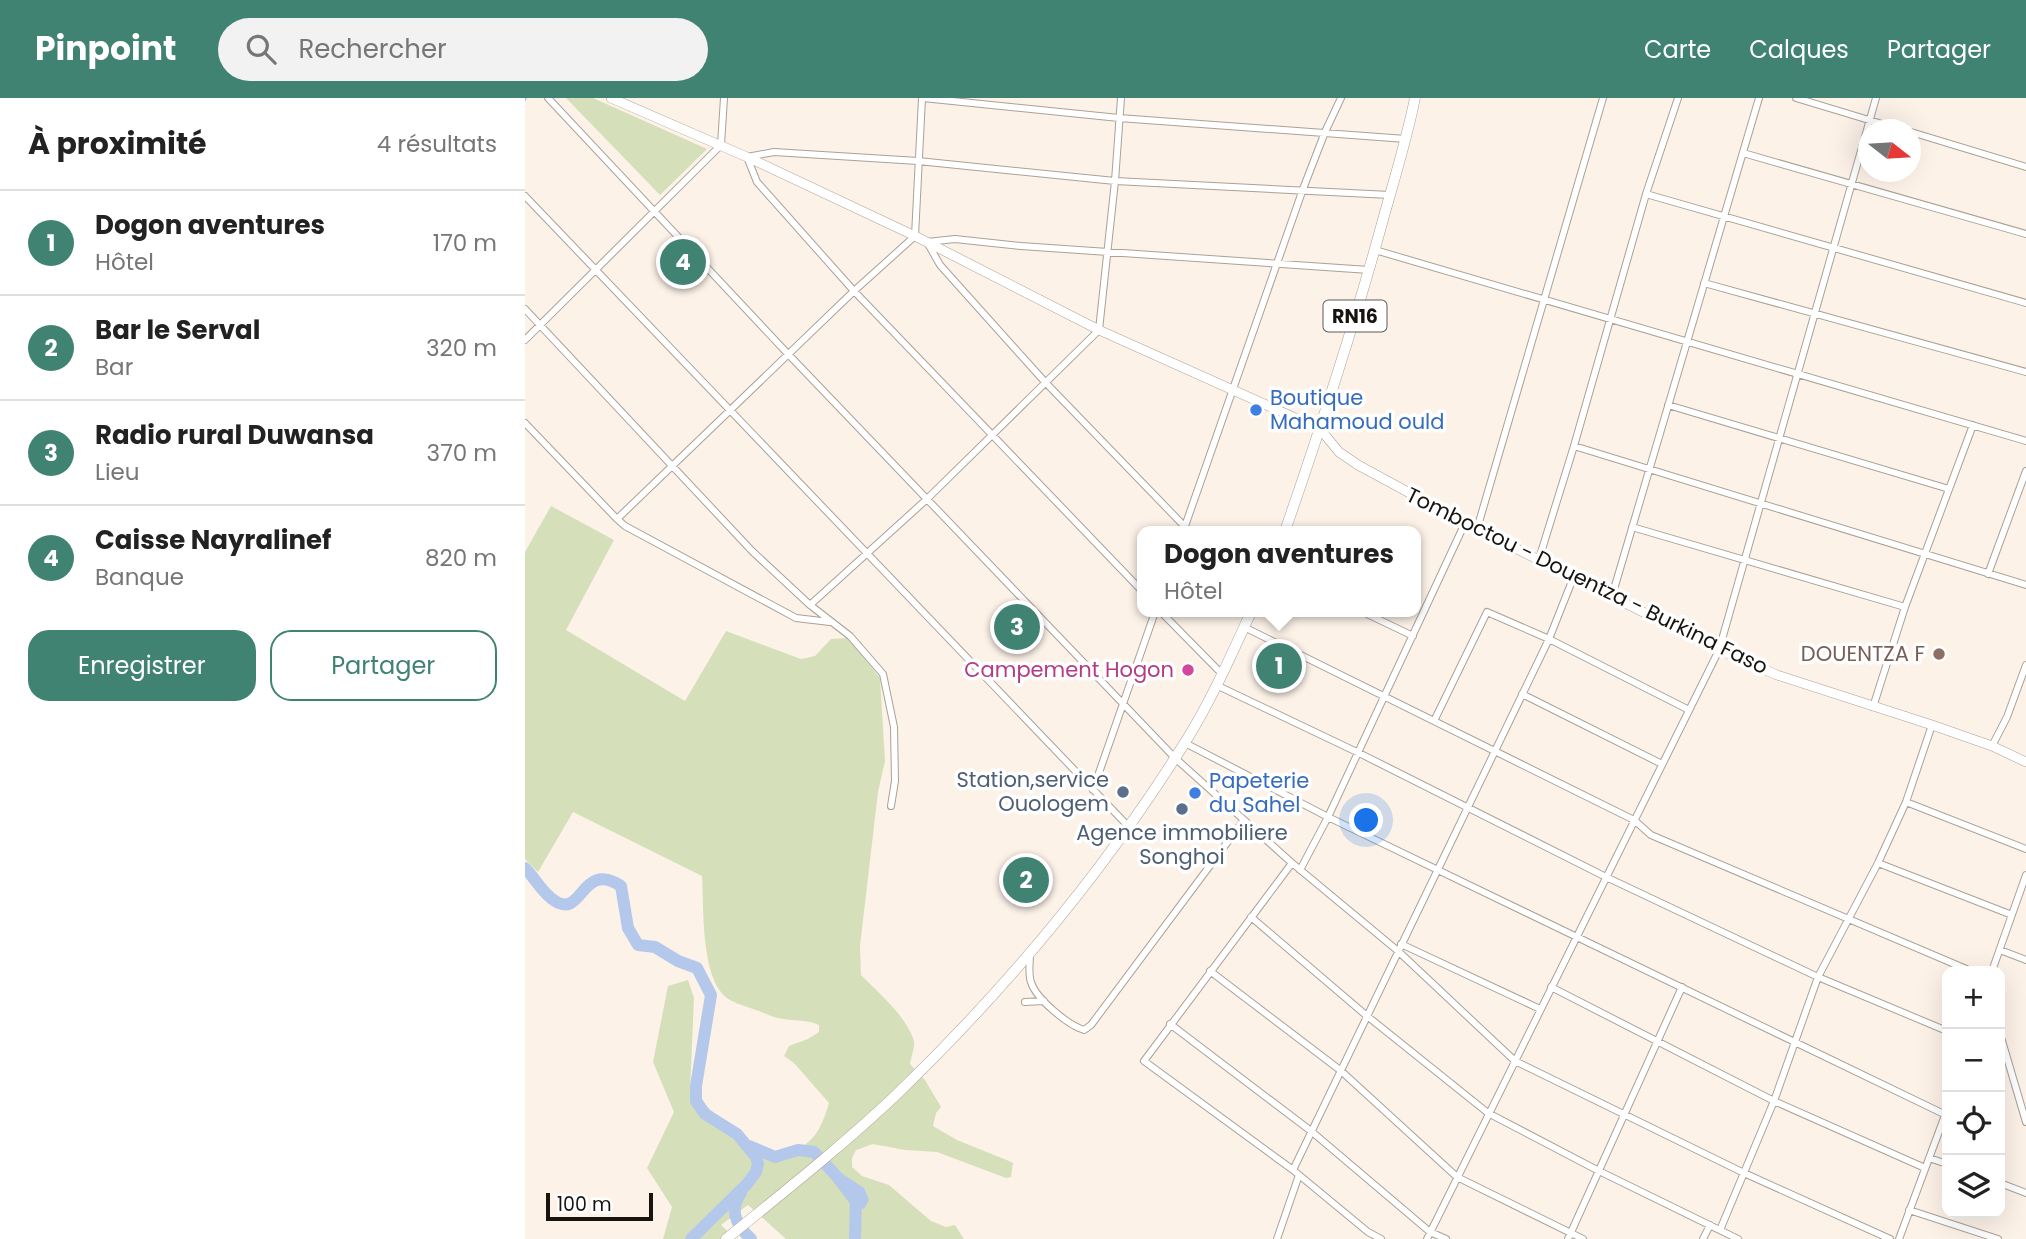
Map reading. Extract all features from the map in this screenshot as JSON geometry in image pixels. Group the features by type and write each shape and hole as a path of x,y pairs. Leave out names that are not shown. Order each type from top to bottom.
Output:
{"main road":[{"path":"611,98 747,157 915,236 1099,330 1320,429"},
{"name":"RN16","path":"1287,526 1320,429 1375,250 1407,139 1415,98"},
{"name":"Tomboctou - Douentza - Burkina Faso","path":"1320,429 1339,452 1358,465 1465,523 1719,650 1777,675 1932,725 1992,746 2026,762"},
{"path":"729,1237 816,1166 895,1096 972,1019 1052,928 1128,826 1185,743 1249,617"}],"street":[{"path":"548,98 787,354 1175,758 1300,870 1400,948 1515,1060 1744,1173 1890,1239"},
{"path":"525,340 721,145 724,98"},
{"path":"617,519 787,354 915,236 923,98 1119,118 1407,139"},
{"path":"810,605 927,499 1099,330 1121,98"},
{"path":"1186,526 1303,189 1341,98"},
{"path":"1477,528 1603,98"},
{"path":"1539,559 1646,194 1678,98"},
{"path":"1612,596 1759,98"},
{"path":"1796,98 1866,119"},
{"path":"1869,119 1875,98"},
{"path":"1921,135 2026,167"},
{"path":"1137,586 854,291 757,183 747,157 774,152 918,162 1115,181 1390,195"},
{"path":"1743,153 2026,234"},
{"path":"1427,1239 1487,1113 1719,650 1858,161"},
{"path":"1646,194 2026,303"},
{"path":"525,195 1128,826"},
{"path":"1181,526 1045,382 940,265 927,242 955,239 1107,253 1369,270"},
{"path":"1375,250 2026,441"},
{"path":"1704,284 2026,372"},
{"path":"525,309 753,551 810,605 851,636 883,674 894,727 895,781 891,806"},
{"path":"1668,405 1949,489"},
{"path":"525,423 625,526 796,618 830,622"},
{"path":"1873,707 1905,607 1973,425"},
{"path":"1574,446 2026,585"},
{"path":"1988,574 2026,471"},
{"path":"1300,870 1359,753 1465,523"},
{"path":"1632,527 1905,607"},
{"path":"1293,1170 1549,639 1574,576"},
{"path":"1434,721 1487,612 1549,639 1689,710"},
{"path":"1093,790 1153,617"},
{"path":"1166,617 1222,674"},
{"path":"1373,617 1413,636"},
{"path":"1244,627 1634,820 1651,835 1959,966"},
{"path":"1992,746 2007,717 2026,665"},
{"path":"1216,684 1606,877 1818,977 1942,1029"},
{"path":"1522,694 1662,764"},
{"path":"1720,1230 1775,1101 1818,977 1878,863 1906,802 1932,725"},
{"path":"1185,743 1328,817 1942,1110"},
{"path":"1906,802 2026,849"},
{"path":"1030,954 1030,979 1033,988 1044,1002 1084,1030 1091,1025 1244,820"},
{"path":"1292,863 1143,1061 1293,1170 1368,1232 1381,1239"},
{"path":"1878,863 2012,915"},
{"path":"1994,966 2026,875"},
{"path":"1251,916 1367,1016 1487,1113 1738,1239"},
{"path":"1400,948 1540,1009"},
{"path":"2000,950 2026,960"},
{"path":"1210,971 1340,1070 1457,1177 1570,1236 1583,1239"},
{"path":"1551,987 1775,1101 1925,1168"},
{"path":"1570,1236 1682,988"},
{"path":"1025,1002 1044,1002"},
{"path":"1170,1024 1311,1131 1430,1232 1446,1239"},
{"path":"2005,1051 2026,1122"},
{"path":"1899,1239 1942,1123"},
{"path":"1929,1158 1942,1162"},
{"path":"1277,1239 1299,1175"},
{"path":"2005,1185 2026,1193"},
{"path":"1909,1210 1998,1239"},
{"path":"1703,1239 1710,1225"}],"green space":[{"path":"566,98 593,98 707,149 660,195"},
{"path":"551,506 614,540 566,630 685,701 726,631 801,659 815,656 831,639 848,638 880,678 885,761 878,792 860,946 861,975 892,1006 910,1032 914,1044 910,1064 925,1080 941,1107 936,1113 933,1126 957,1140 1013,1163 1011,1177 1006,1178 937,1152 873,1144 856,1150 852,1167 862,1176 889,1185 931,1221 946,1227 955,1225 964,1239 786,1239 748,1205 721,1225 736,1239 663,1239 672,1207 647,1168 674,1112 653,1062 668,986 688,980 694,998 690,1092 767,1159 801,1147 820,1128 829,1103 794,1063 784,1056 789,1046 819,1032 819,1025 771,1016 730,1000 720,991 713,978 705,943 702,876 573,812 538,872 525,859 525,552"}],"water":[{"path":"841,1173 864,1188 869,1200 864,1209 851,1205 832,1180"}],"waterway":[{"path":"525,868 546,894 564,904 571,903 590,884 598,880 608,880 621,886 628,928 638,945 655,947 678,961 697,968 711,995 696,1086 696,1101 705,1114 737,1134 756,1157 758,1164 756,1172 747,1184 691,1239"},
{"path":"749,1146 775,1157 798,1150 814,1152 856,1197 855,1239"},
{"path":"741,1193 735,1206 736,1218 751,1239"}],"place":[{"name":"Caisse Nayralinef","path":"683,262"},
{"name":"Boutique Mahamoud ould","path":"1256,410"},
{"name":"Radio rural Duwansa","path":"1017,627"},
{"name":"DOUENTZA F","path":"1939,654"},
{"name":"Dogon aventures","path":"1279,666"},
{"name":"Campement Hogon","path":"1188,670"},
{"name":"Station,service Ouologem","path":"1123,792"},
{"name":"Papeterie du Sahel","path":"1195,793"},
{"name":"Agence immobiliere Songhoi","path":"1182,809"},
{"name":"Bar le Serval","path":"1026,880"}]}
